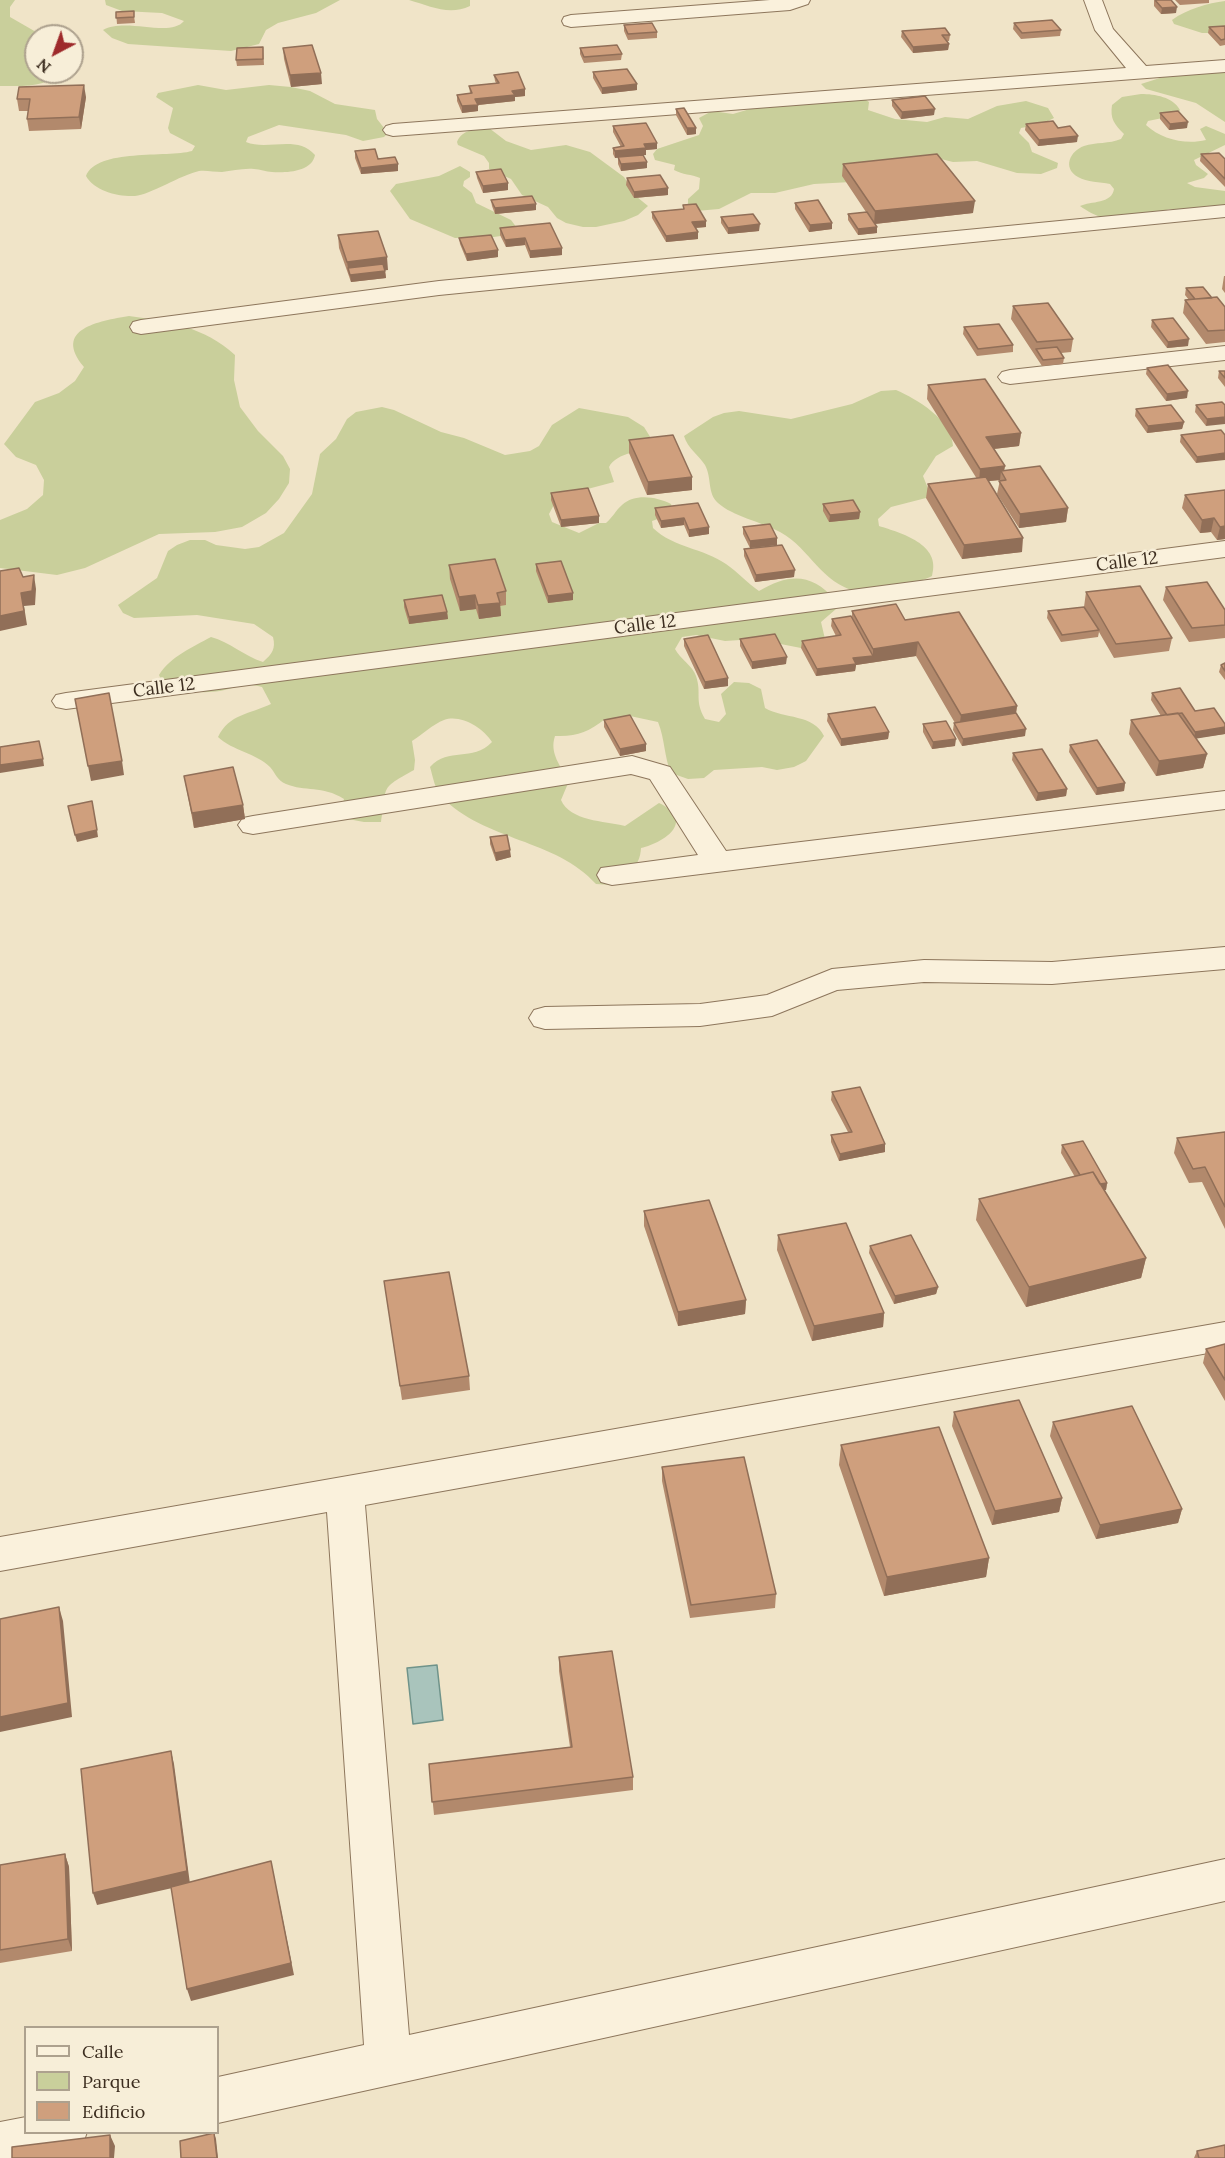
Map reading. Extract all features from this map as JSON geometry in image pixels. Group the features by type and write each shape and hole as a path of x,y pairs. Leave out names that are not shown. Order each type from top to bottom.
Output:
{"street":[{"path":"571,21 790,4 801,0"},
{"path":"1093,0 1104,30 1142,74"},
{"path":"393,130 1225,66"},
{"path":"141,327 440,288 1225,211"},
{"path":"1010,377 1225,353"},
{"name":"Calle 12","path":"66,701 1225,549"},
{"path":"253,825 632,765 660,773 718,862"},
{"path":"612,875 1225,800"},
{"path":"545,1018 700,1015 772,1005 832,980 924,971 1052,973 1225,958"},
{"path":"0,1554 1225,1336"},
{"path":"345,1493 388,2063"},
{"path":"219,2100 1225,1880"},
{"path":"0,2146 59,2134"}],"green space":[{"path":"0,0 15,0 10,7 10,17 24,25 24,84 37,84 0,86"},
{"path":"105,0 340,0 316,13 278,23 266,30 259,44 231,51 128,44 112,38 103,30 123,26 169,28 184,21 162,13 122,11 106,5"},
{"path":"409,0 470,0 470,6 447,10"},
{"path":"1225,1 1225,33 1202,33 1174,24 1172,20 1198,7"},
{"path":"1182,71 1225,71 1225,122 1196,103 1146,89 1141,84"},
{"path":"198,85 226,90 269,85 310,91 335,104 375,110 377,119 388,133 384,137 363,141 346,135 279,125 248,137 246,142 264,145 300,145 315,155 309,165 298,170 284,172 258,169 199,171 135,196 108,192 90,181 86,176 93,167 104,161 192,151 195,146 170,133 168,128 173,108 156,97 158,93"},
{"path":"1141,94 1168,99 1180,110 1177,115 1148,121 1146,125 1159,134 1174,140 1190,142 1206,140 1200,129 1206,126 1225,134 1225,145 1194,160 1196,165 1208,174 1204,178 1187,183 1195,187 1225,191 1225,209 1169,209 1138,216 1112,218 1096,215 1080,206 1105,200 1114,189 1110,184 1078,177 1070,169 1072,156 1084,146 1121,139 1124,134 1114,121 1112,105 1122,97"},
{"path":"863,98 869,102 868,110 895,119 927,122 945,117 968,119 997,106 1026,101 1048,108 1054,118 1042,124 1021,128 1019,133 1029,143 1032,152 1058,163 1057,168 1041,174 1017,173 977,161 953,162 933,157 909,157 883,166 851,182 814,184 775,193 751,193 719,209 696,211 688,204 688,199 699,189 700,178 674,170 675,165 655,160 653,154 657,149 699,135 703,126 699,118 712,111 733,114 760,106"},
{"path":"489,128 506,141 531,150 566,145 590,152 624,177 637,197 648,206 638,215 624,221 596,227 566,223 557,218 548,207 522,195 511,179 489,169 489,163 484,156 458,145 457,142 462,134 475,129"},
{"path":"460,166 470,172 470,177 464,181 463,186 472,193 476,203 511,220 517,228 507,235 455,238 410,219 390,191 396,184 439,176"},
{"path":"129,316 185,327 211,338 235,355 234,380 240,407 258,431 283,456 290,469 289,483 266,513 242,527 215,532 159,534 85,568 57,575 0,568 0,520 27,509 43,495 44,480 36,465 16,457 4,444 35,402 59,393 75,381 84,367 73,344 76,335 93,324"},
{"path":"896,390 914,399 940,419 951,436 953,446 936,456 923,476 929,491 926,498 891,507 878,519 879,526 908,536 925,548 931,556 932,576 873,592 858,592 834,581 791,539 724,508 712,495 705,465 684,436 713,417 724,413 739,411 791,419 852,404 881,391"},
{"path":"382,407 394,410 441,432 464,438 505,455 530,451 539,446 552,425 579,408 628,417 644,427 657,448 630,453 618,458 609,467 614,482 565,495 556,501 549,514 552,522 579,533 599,523 606,523 627,501 646,497 659,500 671,504 673,511 652,521 653,528 670,540 717,559 759,591 780,581 799,579 818,585 827,592 836,601 836,609 821,622 825,639 816,646 801,648 755,639 725,641 696,635 682,637 675,649 696,676 700,707 705,719 719,722 726,714 721,694 734,682 749,683 761,689 765,708 806,720 819,729 824,736 806,761 794,767 777,770 762,767 714,770 704,778 688,779 671,773 658,722 630,716 616,717 622,721 605,719 582,733 555,736 555,754 569,781 561,800 572,812 588,819 625,826 659,803 675,816 676,823 668,836 641,848 635,866 612,885 596,884 580,869 561,858 478,823 459,812 442,797 436,787 430,767 445,757 477,752 492,742 477,727 464,721 444,720 412,741 414,770 390,785 385,795 381,822 348,819 341,810 344,799 321,790 286,784 264,762 230,746 218,737 234,719 271,704 262,687 245,685 220,691 191,691 163,684 159,675 176,657 211,637 263,662 272,651 273,637 254,624 197,615 134,618 123,613 118,605 157,578 168,551 177,545 190,540 205,540 216,545 245,549 259,547 284,533 312,494 320,454 336,439 347,419 356,412"}],"water":[{"path":"437,1665 443,1720 413,1724 407,1668"}],"building":[{"path":"1155,0 1171,0 1177,7 1162,8"},
{"path":"134,11 134,17 116,18 116,12"},
{"path":"1052,20 1061,30 1022,33 1014,23"},
{"path":"652,23 657,32 628,34 624,25"},
{"path":"1225,26 1225,39 1221,40 1209,27"},
{"path":"945,28 950,35 942,35 949,44 913,47 902,31"},
{"path":"312,45 321,73 290,75 283,48"},
{"path":"617,45 622,54 584,57 580,48"},
{"path":"263,47 263,59 236,60 237,48"},
{"path":"627,69 637,84 602,88 593,72"},
{"path":"518,72 525,89 512,91 515,95 475,99 478,105 462,106 457,95 472,93 469,86 499,83 494,75"},
{"path":"84,85 79,117 27,119 30,99 17,99 19,87"},
{"path":"925,96 935,109 902,112 892,100"},
{"path":"684,108 696,128 687,128 676,109"},
{"path":"1178,111 1188,122 1170,124 1160,113"},
{"path":"1053,121 1058,128 1070,126 1078,136 1039,140 1026,124"},
{"path":"646,123 657,143 644,144 646,148 615,151 613,148 624,146 613,126"},
{"path":"375,149 378,159 395,157 398,164 361,168 355,151"},
{"path":"1219,153 1225,159 1225,179 1201,154"},
{"path":"937,154 975,201 875,211 843,164"},
{"path":"643,155 647,162 621,164 618,157"},
{"path":"501,169 508,183 483,186 476,172"},
{"path":"660,175 668,188 634,192 627,178"},
{"path":"532,196 536,204 495,208 491,200"},
{"path":"818,200 832,223 810,225 795,203"},
{"path":"696,204 706,221 692,222 698,232 666,236 652,212 684,209 683,205"},
{"path":"867,212 877,227 858,229 848,214"},
{"path":"753,214 760,224 728,228 721,217"},
{"path":"550,223 562,248 530,251 525,238 505,240 500,228"},
{"path":"378,231 387,257 347,262 338,235"},
{"path":"491,235 498,250 466,254 459,238"},
{"path":"383,264 385,271 350,275 348,268"},
{"path":"1203,287 1212,298 1195,299 1186,288"},
{"path":"1217,297 1225,307 1225,330 1208,331 1185,300"},
{"path":"1048,303 1073,339 1037,342 1013,306"},
{"path":"1173,318 1189,339 1168,342 1152,320"},
{"path":"999,324 1013,345 978,349 964,327"},
{"path":"1057,347 1064,358 1043,360 1036,349"},
{"path":"1168,365 1188,391 1167,394 1147,368"},
{"path":"985,379 1021,433 986,437 1005,466 980,469 928,385"},
{"path":"1222,402 1225,405 1225,417 1207,419 1196,405"},
{"path":"1171,405 1184,422 1148,426 1136,409"},
{"path":"1221,430 1225,435 1225,453 1197,457 1181,435"},
{"path":"673,435 692,477 648,482 629,440"},
{"path":"1040,466 1068,508 1020,514 999,481 1006,480 1001,471"},
{"path":"986,477 1023,538 964,545 928,484"},
{"path":"588,488 599,516 561,520 551,493"},
{"path":"1225,490 1225,526 1220,527 1214,518 1202,520 1185,495"},
{"path":"853,500 860,512 830,515 823,504"},
{"path":"698,503 709,527 689,530 684,518 661,521 655,508"},
{"path":"770,524 777,538 750,541 743,527"},
{"path":"782,545 795,570 756,575 744,549"},
{"path":"495,559 506,591 497,593 500,603 478,605 475,595 459,597 449,565"},
{"path":"561,561 573,593 548,596 536,564"},
{"path":"19,568 23,577 34,575 32,591 21,593 24,611 0,616 0,571"},
{"path":"1207,582 1225,610 1225,625 1192,628 1166,587"},
{"path":"1140,586 1172,638 1116,644 1086,592"},
{"path":"442,595 447,612 409,617 404,600"},
{"path":"896,604 905,620 959,612 1017,706 961,715 918,642 873,649 852,611"},
{"path":"1084,607 1099,630 1062,635 1048,611"},
{"path":"851,616 873,656 853,658 856,664 817,669 802,641 841,635 832,619"},
{"path":"775,634 787,657 752,662 740,639"},
{"path":"708,635 728,678 705,682 684,639"},
{"path":"1180,688 1195,711 1214,708 1225,727 1195,732 1182,713 1167,715 1152,693"},
{"path":"109,693 122,761 88,766 75,699"},
{"path":"875,707 889,732 841,739 828,714"},
{"path":"1016,713 1026,729 963,739 954,723"},
{"path":"1178,713 1207,754 1159,761 1131,720"},
{"path":"630,715 646,744 620,749 604,720"},
{"path":"946,721 956,739 933,742 923,724"},
{"path":"1097,740 1125,783 1097,788 1070,745"},
{"path":"39,741 43,759 0,765 0,747"},
{"path":"1042,749 1067,789 1038,793 1013,753"},
{"path":"233,767 243,805 192,813 184,776"},
{"path":"92,801 97,830 75,835 68,806"},
{"path":"507,835 510,850 495,853 490,837"},
{"path":"860,1087 885,1144 840,1154 831,1135 852,1132 832,1092"},
{"path":"1225,1132 1225,1207 1205,1167 1193,1169 1177,1138"},
{"path":"1083,1141 1107,1183 1100,1184 1093,1172 1080,1175 1062,1145"},
{"path":"1093,1172 1146,1258 1029,1287 979,1199"},
{"path":"709,1200 746,1300 678,1312 644,1211"},
{"path":"846,1223 884,1313 814,1326 778,1235"},
{"path":"911,1235 938,1287 895,1296 870,1246"},
{"path":"449,1272 469,1376 400,1386 384,1281"},
{"path":"1225,1344 1225,1380 1206,1349"},
{"path":"1019,1400 1062,1498 995,1511 954,1412"},
{"path":"1132,1406 1182,1509 1100,1525 1053,1422"},
{"path":"939,1427 989,1558 887,1577 841,1445"},
{"path":"744,1457 776,1594 691,1605 662,1467"},
{"path":"59,1607 68,1703 0,1717 0,1619"},
{"path":"612,1651 633,1777 432,1802 429,1764 572,1747 559,1657"},
{"path":"171,1751 187,1871 93,1893 81,1769"},
{"path":"65,1854 68,1939 0,1950 0,1865"},
{"path":"271,1861 291,1963 187,1989 171,1887"},
{"path":"214,2134 217,2158 181,2158 180,2141"},
{"path":"110,2135 110,2158 12,2158 12,2147"},
{"path":"1225,2145 1225,2158 1199,2158 1197,2151"}]}
